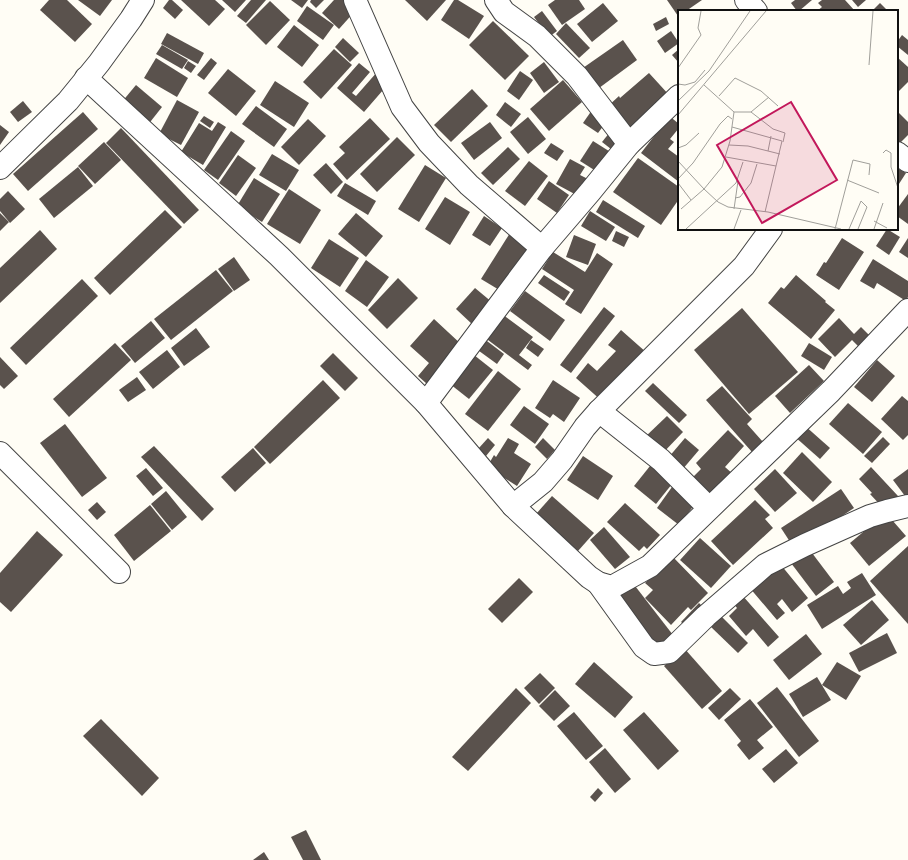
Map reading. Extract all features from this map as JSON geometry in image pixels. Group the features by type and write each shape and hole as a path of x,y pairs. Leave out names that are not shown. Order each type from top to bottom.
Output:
{"street":[{"path":"0,168 68,101 99,63 143,0"},
{"path":"355,0 402,107 429,143 469,185 542,248"},
{"path":"746,0 755,10"},
{"path":"497,4 537,36 576,76 629,144"},
{"path":"86,78 279,256 426,404 513,506 589,577 598,583 612,587 650,566 831,391 908,310"},
{"path":"426,404 542,248 629,144 678,97"},
{"path":"898,154 908,161"},
{"path":"513,506 543,482 562,460 585,427 599,411 744,266 770,230"},
{"path":"599,411 661,460 709,508"},
{"path":"0,453 119,572"},
{"path":"598,583 644,647 654,654 669,652 706,616 764,565 870,516 908,506"}],"building":[{"path":"49,0 67,0 92,24 75,42 40,10"},
{"path":"78,0 112,0 100,16"},
{"path":"169,0 172,0 183,10 175,19 163,8"},
{"path":"181,0 215,0 225,9 209,26"},
{"path":"222,0 246,0 235,12"},
{"path":"251,0 266,0 246,23 237,16"},
{"path":"291,0 308,0 302,8"},
{"path":"311,0 324,0 316,8 310,2"},
{"path":"334,0 346,0 356,10 339,29 322,13"},
{"path":"405,0 446,0 427,21"},
{"path":"454,0 458,0 484,16 469,39 441,20"},
{"path":"555,0 579,0 585,9 562,25 548,5"},
{"path":"667,0 702,0 687,10 678,10 678,16"},
{"path":"795,0 812,0 800,10 796,10 791,3"},
{"path":"822,0 845,0 854,10 818,10 822,7 818,3"},
{"path":"852,0 866,0 858,7"},
{"path":"270,1 290,20 266,45 246,25"},
{"path":"603,3 618,21 592,42 577,24"},
{"path":"880,3 887,10 873,10"},
{"path":"307,6 334,25 323,40 297,21"},
{"path":"542,11 557,31 549,37 534,17"},
{"path":"666,17 669,24 656,31 653,24"},
{"path":"493,21 529,56 505,80 469,45"},
{"path":"566,23 590,48 579,58 556,34"},
{"path":"294,25 319,45 302,67 277,47"},
{"path":"671,31 678,44 665,53 657,41"},
{"path":"167,33 204,53 198,64 161,44"},
{"path":"902,35 908,40 908,55 898,47 898,41"},
{"path":"343,38 359,53 350,62 335,47"},
{"path":"623,40 637,60 595,91 580,70"},
{"path":"162,45 188,60 182,69 156,54"},
{"path":"334,49 352,65 321,99 303,82"},
{"path":"678,50 678,62 672,55"},
{"path":"156,58 188,78 177,97 144,78"},
{"path":"211,58 217,63 204,80 197,75"},
{"path":"898,58 908,67 908,82 898,92"},
{"path":"188,61 196,66 191,73 184,68"},
{"path":"544,62 559,82 544,93 530,73"},
{"path":"359,63 370,72 352,93 356,96 378,71 390,82 364,112 337,88"},
{"path":"228,69 256,91 236,116 208,93"},
{"path":"520,71 533,80 519,100 507,91"},
{"path":"649,73 670,96 628,133 606,108"},
{"path":"563,80 582,102 549,131 530,109"},
{"path":"275,81 309,103 294,127 260,105"},
{"path":"136,85 162,107 147,126 121,103"},
{"path":"472,89 488,106 451,142 434,125"},
{"path":"177,100 199,112 181,145 159,134"},
{"path":"23,101 32,112 18,122 10,112"},
{"path":"505,102 521,114 511,127 496,115"},
{"path":"256,106 287,129 274,147 242,124"},
{"path":"592,110 607,121 598,133 583,123"},
{"path":"83,112 98,129 28,191 13,174"},
{"path":"898,112 908,122 908,135 900,143 898,142"},
{"path":"667,114 678,123 678,129 670,139 674,142 668,149 678,156 678,181 641,153 655,135 652,133"},
{"path":"204,116 214,122 210,128 200,121"},
{"path":"528,117 546,139 528,154 510,132"},
{"path":"370,118 390,139 347,180 333,164 345,153 339,147"},
{"path":"308,119 326,136 299,165 281,147"},
{"path":"218,122 226,127 203,165 181,152 199,123 212,131"},
{"path":"490,122 502,138 474,160 461,143"},
{"path":"0,125 9,132 0,145"},
{"path":"121,128 199,210 184,224 106,143"},
{"path":"231,131 245,141 218,180 204,170"},
{"path":"610,132 619,138 611,149 602,142"},
{"path":"397,137 415,155 377,192 360,174"},
{"path":"593,141 612,153 599,173 580,161"},
{"path":"104,142 121,160 95,184 78,166"},
{"path":"551,143 564,151 557,161 544,153"},
{"path":"508,147 520,159 493,185 481,173"},
{"path":"272,154 299,170 286,191 259,175"},
{"path":"238,155 256,168 236,196 219,183"},
{"path":"638,158 678,186 678,200 661,225 613,192"},
{"path":"570,159 585,167 580,175 592,181 582,198 556,184"},
{"path":"529,161 548,176 525,206 505,191"},
{"path":"326,163 343,182 331,194 313,175"},
{"path":"425,165 446,178 419,222 398,209"},
{"path":"78,167 93,186 54,218 39,199"},
{"path":"898,169 906,173 898,185"},
{"path":"254,178 280,194 262,222 237,206"},
{"path":"549,181 569,195 557,213 537,199"},
{"path":"345,183 376,201 368,215 337,196"},
{"path":"289,189 321,210 300,244 267,224"},
{"path":"8,191 25,209 10,223 0,211 0,199"},
{"path":"908,194 908,224 898,217 898,208"},
{"path":"445,197 470,212 450,245 425,229"},
{"path":"603,200 645,226 638,238 596,212"},
{"path":"165,210 182,227 110,295 94,278"},
{"path":"590,211 615,227 606,241 581,226"},
{"path":"0,213 9,222 0,231"},
{"path":"356,213 383,236 366,257 338,234"},
{"path":"484,216 502,228 490,246 472,235"},
{"path":"40,230 57,249 0,303 0,268"},
{"path":"886,230 900,237 889,255 876,246"},
{"path":"616,231 629,237 624,247 612,241"},
{"path":"510,233 530,245 501,291 481,279"},
{"path":"574,235 596,244 588,265 566,257"},
{"path":"842,238 864,252 839,290 816,275 824,262 826,263"},
{"path":"908,238 908,258 899,252"},
{"path":"329,239 359,258 340,287 311,268"},
{"path":"553,252 585,272 597,253 613,264 581,314 565,304 574,290 542,269"},
{"path":"234,257 250,280 234,291 218,269"},
{"path":"873,259 908,281 908,297 906,301 877,283 874,289 860,281"},
{"path":"366,260 389,277 367,307 345,291"},
{"path":"216,270 233,291 171,340 154,319"},
{"path":"544,275 570,292 564,301 538,283"},
{"path":"796,275 835,310 811,339 768,303 781,287 784,289"},
{"path":"398,278 418,298 387,329 368,310"},
{"path":"82,279 98,296 26,365 10,348"},
{"path":"475,288 493,303 473,325 456,309"},
{"path":"525,291 565,320 550,341 510,311"},
{"path":"604,307 615,316 571,373 560,365"},
{"path":"742,308 798,372 749,414 694,350"},
{"path":"502,314 533,337 519,355 532,365 528,370 484,337"},
{"path":"839,318 854,334 861,327 869,335 858,346 852,340 835,357 818,339"},
{"path":"434,319 462,345 427,384 418,376 429,363 410,346"},
{"path":"151,321 165,338 135,363 121,346"},
{"path":"196,328 210,347 184,366 171,348"},
{"path":"621,330 647,353 603,402 576,378 588,363 597,371 616,351 608,345"},
{"path":"483,338 504,354 497,364 475,348"},
{"path":"531,340 544,349 538,357 526,348"},
{"path":"115,343 131,360 69,417 53,399"},
{"path":"809,343 832,357 824,370 801,356"},
{"path":"167,350 180,367 153,389 139,372"},
{"path":"333,353 358,378 345,391 320,366"},
{"path":"474,355 493,370 469,399 450,384"},
{"path":"0,357 18,376 4,389 0,385"},
{"path":"877,360 895,376 872,402 854,387"},
{"path":"809,365 824,381 790,413 775,396"},
{"path":"498,371 521,389 488,431 465,414"},
{"path":"137,377 146,390 128,402 119,390"},
{"path":"323,380 340,398 270,464 254,447"},
{"path":"553,380 580,398 564,422 553,414 550,418 535,408"},
{"path":"653,383 687,415 679,423 645,391"},
{"path":"722,386 752,419 747,424 763,442 752,452 706,400"},
{"path":"902,396 908,401 908,435 903,440 881,419"},
{"path":"848,403 882,432 863,454 829,424"},
{"path":"524,406 549,424 535,444 510,425"},
{"path":"667,416 683,432 661,455 644,438"},
{"path":"65,424 107,478 82,497 40,443"},
{"path":"804,425 830,448 820,459 794,436"},
{"path":"728,430 744,446 725,467 734,475 708,503 687,483 701,469 696,463"},
{"path":"883,437 890,444 872,463 864,456"},
{"path":"488,438 495,445 486,456 478,449"},
{"path":"508,438 519,444 514,453 531,464 517,486 487,467 494,455 496,457"},
{"path":"543,438 555,450 547,459 535,447"},
{"path":"685,438 699,450 682,470 668,458"},
{"path":"154,446 214,509 202,521 141,457"},
{"path":"253,448 266,463 235,492 221,477"},
{"path":"802,452 832,482 813,502 783,473"},
{"path":"583,456 613,476 598,500 567,480"},
{"path":"654,461 676,479 656,504 634,486"},
{"path":"871,467 898,496 884,509 859,479"},
{"path":"146,468 163,488 153,496 136,476"},
{"path":"775,469 797,493 775,512 754,489"},
{"path":"908,469 908,500 893,480"},
{"path":"672,487 695,504 679,525 657,508"},
{"path":"841,489 854,508 794,548 781,528"},
{"path":"166,491 187,517 172,530 151,504"},
{"path":"552,496 594,533 578,551 536,514"},
{"path":"755,500 770,515 765,519 773,528 733,565 711,541"},
{"path":"97,502 106,512 97,520 88,510"},
{"path":"625,503 660,535 647,549 644,546 639,551 607,522"},
{"path":"150,505 171,531 134,561 114,535"},
{"path":"886,513 906,536 869,566 850,543"},
{"path":"604,527 630,557 615,569 590,540"},
{"path":"37,531 63,555 11,612 0,602 0,573"},
{"path":"700,538 731,566 711,588 680,560"},
{"path":"908,546 908,624 870,581"},
{"path":"809,549 834,582 816,596 791,563"},
{"path":"672,556 708,593 691,610 688,607 671,625 645,598 653,590 645,583"},
{"path":"781,565 808,598 792,612 782,599 777,604 785,613 777,620 749,587"},
{"path":"862,573 876,595 822,629 807,605 838,586 843,594 851,588 847,582"},
{"path":"519,578 533,592 502,623 488,609"},
{"path":"632,582 673,635 655,648 615,596"},
{"path":"742,595 779,637 768,647 753,629 746,636 729,616 737,608 733,603"},
{"path":"872,600 889,620 861,645 843,625"},
{"path":"699,603 705,609 687,627 681,622"},
{"path":"721,616 748,643 738,653 711,627"},
{"path":"887,633 897,653 859,672 849,653"},
{"path":"806,634 822,654 789,680 773,660"},
{"path":"684,648 722,691 702,709 664,666"},
{"path":"594,662 633,697 615,718 575,684"},
{"path":"837,662 861,676 846,700 822,685"},
{"path":"540,673 555,688 539,704 524,688"},
{"path":"817,677 831,700 803,717 789,694"},
{"path":"777,687 819,741 799,757 757,703"},
{"path":"516,688 531,703 468,771 452,757"},
{"path":"730,688 741,699 719,720 708,708"},
{"path":"555,690 570,706 554,721 539,706"},
{"path":"750,699 773,727 757,740 764,748 749,760 737,745 741,741 724,720"},
{"path":"574,712 603,746 586,760 557,726"},
{"path":"644,712 679,751 658,770 623,730"},
{"path":"101,719 159,778 142,796 83,736"},
{"path":"605,748 631,779 615,793 589,762"},
{"path":"786,749 798,763 774,783 762,769"},
{"path":"598,788 603,793 595,802 590,797"},
{"path":"306,830 321,860 303,860 291,837"},
{"path":"264,852 269,860 253,860"}]}
